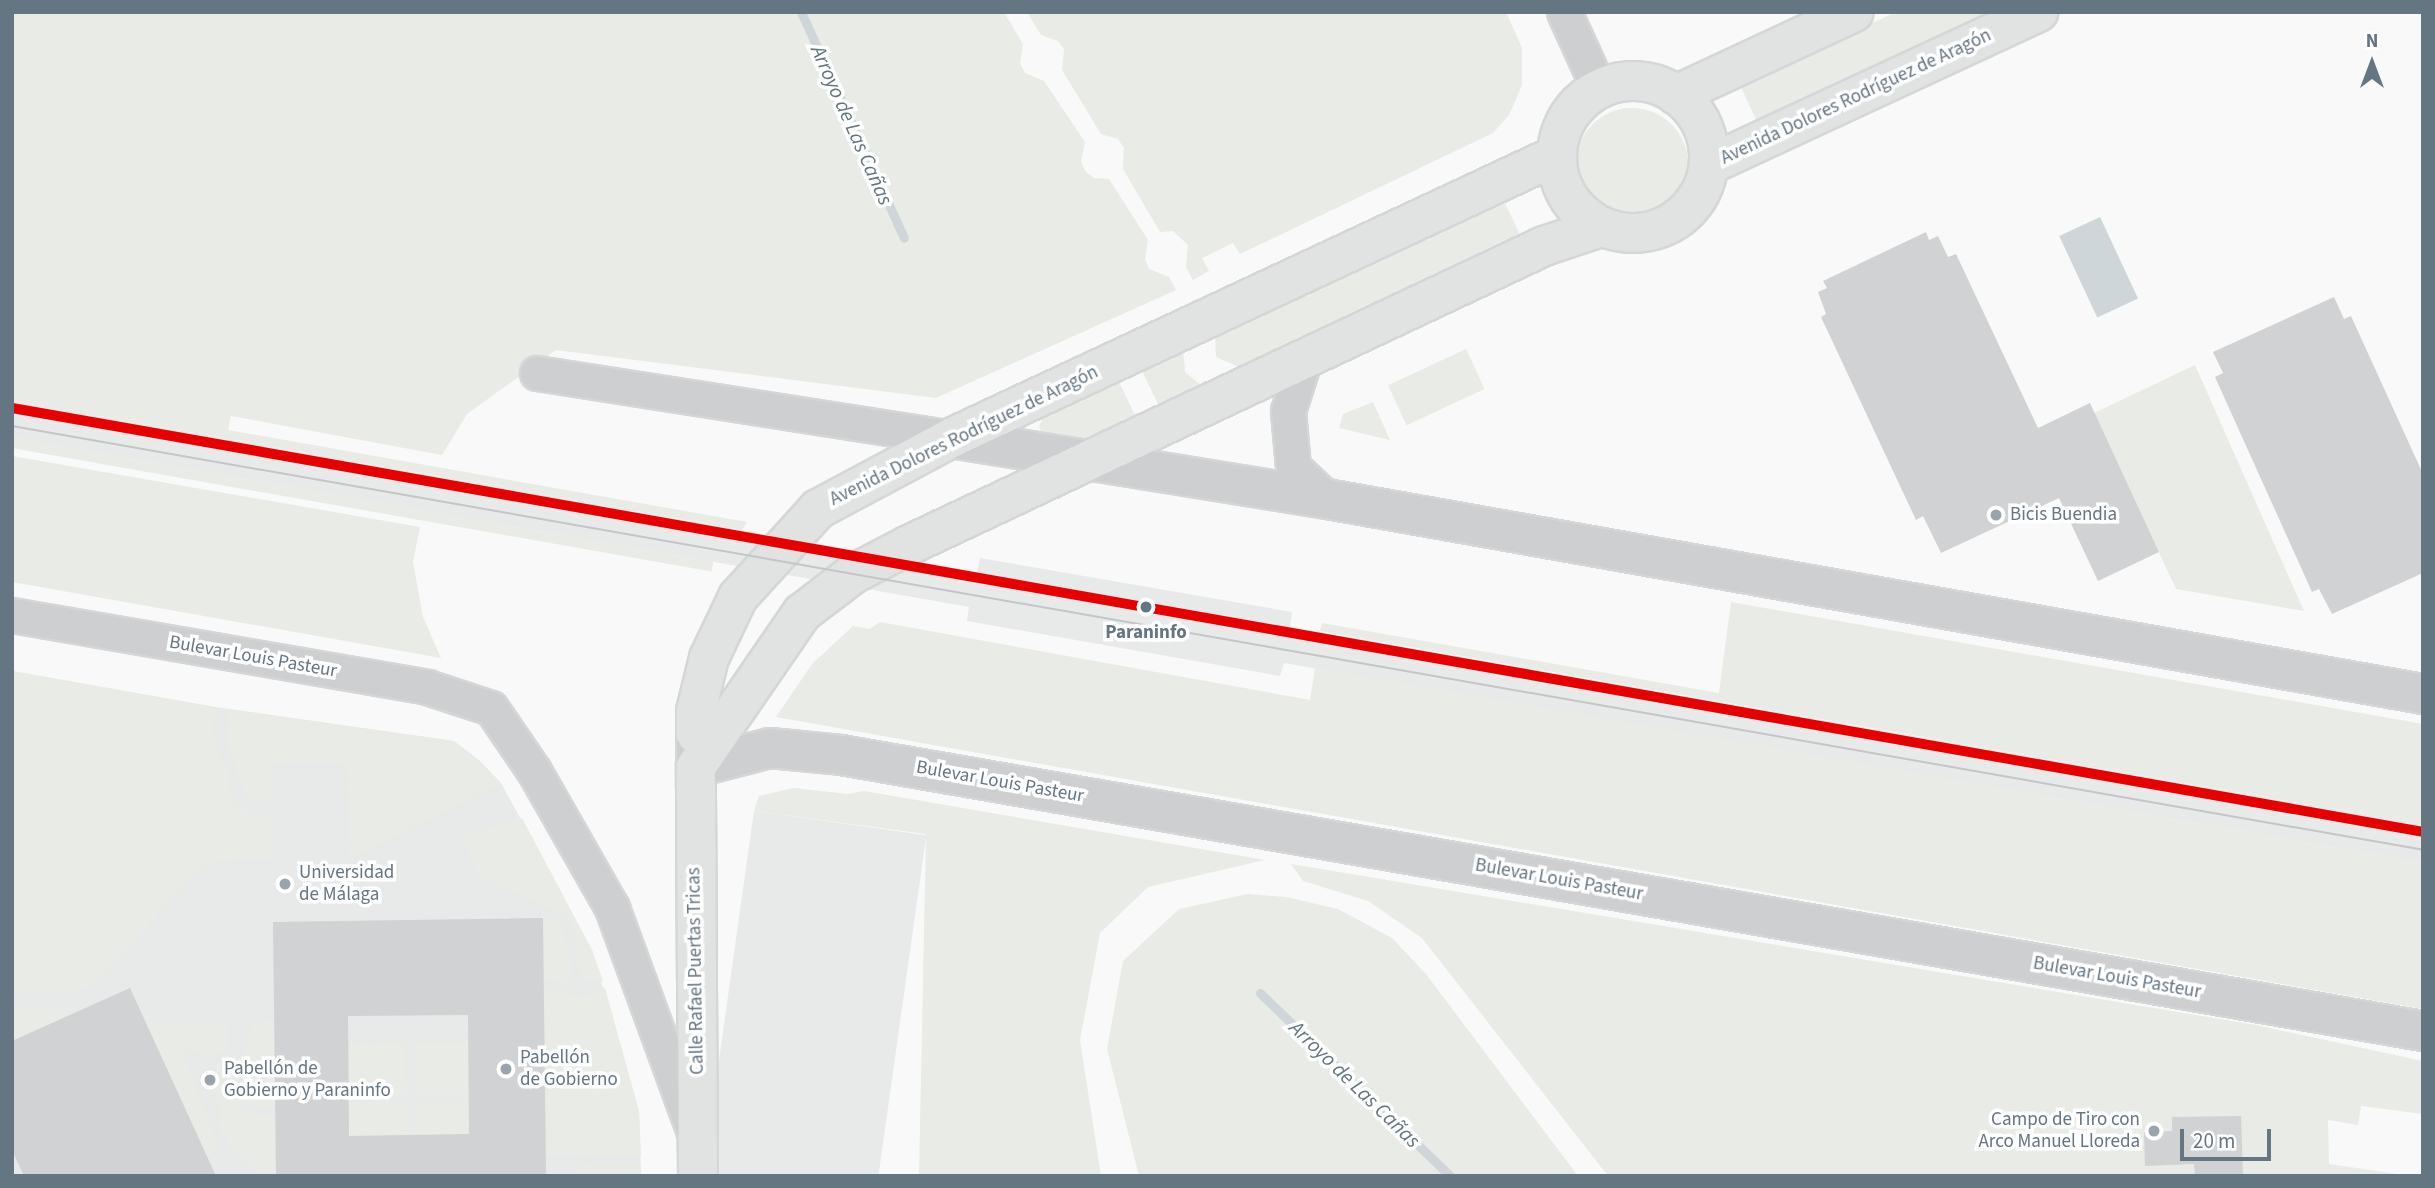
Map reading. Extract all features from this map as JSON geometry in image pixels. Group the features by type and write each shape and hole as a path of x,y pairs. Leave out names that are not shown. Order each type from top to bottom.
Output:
{"main road":[{"path":"1676,95 1854,12"},
{"name":"Avenida Dolores Rodríguez de Aragón","path":"1711,164 2038,12"},
{"path":"1633,81 1676,95 1704,129 1711,164 1703,188 1688,210 1662,228 1633,234 1601,227 1578,210 1560,181 1557,155 1563,126 1580,102 1600,89 1633,81"},
{"name":"Avenida Dolores Rodríguez de Aragón","path":"696,751 696,711 709,658 738,597 797,527 818,509 951,438 1557,155"},
{"path":"696,751 812,605 853,574 1544,246 1601,227"},
{"name":"Calle Rafael Puertas Tricas","path":"696,751 698,1160"}],"street":[{"path":"1564,12 1600,89"},
{"path":"1305,358 1288,411 1293,467 1327,499"},
{"path":"537,373 951,438 1086,463 1327,499 2423,694"},
{"name":"Bulevar Louis Pasteur","path":"12,615 427,687 491,708 540,780 612,908 698,1160"},
{"name":"Bulevar Louis Pasteur","path":"696,751 770,748 841,755 2423,1031"}],"shaded area":[{"path":"12,12 1004,12 1023,44 1020,63 1025,73 1044,81 1085,142 1081,162 1086,172 1094,178 1109,179 1148,240 1145,259 1149,269 1169,277 1176,290 936,398 556,350 467,414 442,455 231,416 228,430 747,522 742,530 12,401"},
{"path":"1027,12 1506,12 1522,48 1522,85 1509,115 1493,133 1240,254 1233,243 1202,258 1209,271 1193,280 1186,267 1188,245 1173,231 1160,232 1123,169 1124,148 1118,139 1101,134 1062,70 1064,49 1058,41 1041,35"},
{"path":"1896,12 1998,12 1758,124 1740,85"},
{"path":"1632,108 1654,112 1672,124 1684,142 1688,164 1684,186 1672,204 1654,216 1632,220 1610,216 1592,204 1580,186 1576,164 1580,142 1592,124 1610,112"},
{"path":"1502,197 1521,237 1241,368 1216,357 1215,335"},
{"path":"2100,217 2138,299 2097,318 2059,236"},
{"path":"1183,347 1185,372 1202,386 1159,406 1140,367"},
{"path":"1466,349 1485,389 1407,425 1388,385"},
{"path":"2195,365 2304,611 2176,589 2094,413"},
{"path":"1117,378 1136,417 1082,442 1042,435 1039,426 1047,411"},
{"path":"12,401 977,572 980,558 1292,612 1290,627 2423,825 2423,863 1284,663 1280,676 967,621 969,607 12,438"},
{"path":"1373,402 1390,440 1339,428 1343,414"},
{"path":"12,438 713,562 711,571 12,448"},
{"path":"12,456 420,527 413,562 423,617 441,658 12,582"},
{"path":"1731,602 2423,724 2423,825 1320,631 1322,623 1719,693"},
{"path":"880,622 1310,700 1315,668 2423,863 2423,1009 776,717 812,664 853,626 870,629"},
{"name":"Universidad de Málaga","path":"12,671 215,707 454,741 480,761 501,783 592,950 639,1111 641,1176 12,1176"},
{"path":"12,671 215,707 214,735 218,755 229,769 231,801 252,816 271,816 272,859 218,861 199,869 94,985 81,990 12,993"},
{"path":"228,709 454,741 501,783 350,858 347,763 271,764 271,803 247,799 227,745"},
{"path":"794,788 848,794 864,791 1265,860 1148,887 1100,933 1080,1040 1101,1176 919,1176 926,834 754,811 759,796"},
{"path":"754,811 926,835 878,1176 728,1176 703,1172"},
{"path":"522,818 592,950 603,981 584,982 575,957 574,929 564,914 481,878 475,868 462,836"},
{"path":"1291,864 2256,1025 2423,1061 2423,1114 2361,1106 2358,1125 2328,1120 2329,1164 2411,1176 1608,1176 1422,938 1368,901 1303,881"},
{"path":"1248,894 1286,897 1338,909 1392,938 1426,974 1578,1176 1139,1176 1107,1049 1123,961 1179,909"},
{"path":"543,918 557,922 564,934 573,972 568,984 543,978"},
{"path":"605,988 639,1111 641,1156 546,1155 544,991 564,991 578,998"},
{"path":"55,1006 70,1015 12,1041 12,1008"},
{"path":"274,1020 276,1108 252,1106 216,1070 218,1063 242,1062 253,1023"},
{"path":"145,1022 233,1022 226,1027 228,1050 211,1057 187,1049 182,1051 219,1147 213,1153 206,1155"},
{"path":"468,1042 469,1094 417,1095 416,1043"},
{"path":"406,1043 407,1095 349,1096 348,1044"},
{"path":"209,1082 217,1083 245,1112 276,1117 276,1176 258,1176 219,1130 220,1104 206,1090"},
{"path":"417,1102 469,1102 469,1134 417,1134"},
{"path":"348,1103 407,1103 407,1135 348,1135"},
{"path":"579,1165 641,1166 641,1176 579,1176"}],"building":[{"path":"1926,232 1929,240 1938,236 1948,257 1956,254 2038,428 2090,403 2159,552 2098,581 2059,498 1941,553 1923,516 1916,520 1821,317 1826,314 1818,292 1827,288 1823,281"},
{"path":"2334,297 2344,319 2351,316 2423,474 2423,573 2332,614 2319,589 2312,592 2215,377 2223,373 2213,352"},
{"name":"Pabellón de Gobierno","path":"543,918 546,1176 276,1176 273,922","holes":["468,1015 469,1134 349,1136 348,1016"]},
{"path":"130,988 216,1176 24,1176 12,1150 12,1041"},
{"path":"2241,1116 2243,1176 2195,1176 2194,1164 2145,1166 2144,1132 2172,1131 2172,1117"}],"waterway":[{"name":"Arroyo de Las Cañas","path":"801,12 904,238"},
{"name":"Arroyo de Las Cañas","path":"1260,993 1450,1176"}],"tram line":[{"path":"12,426 2423,850"}],"transit line":[{"path":"12,408 2423,832"}],"place":[{"name":"Bicis Buendia","path":"1996,515"},
{"name":"Paraninfo","path":"1146,607"},
{"name":"Universidad de Málaga","path":"285,884"},
{"name":"Pabellón de Gobierno","path":"506,1069"},
{"name":"Pabellón de Gobierno y Paraninfo","path":"210,1080"},
{"name":"Campo de Tiro con Arco Manuel Lloreda","path":"2154,1131"}]}
